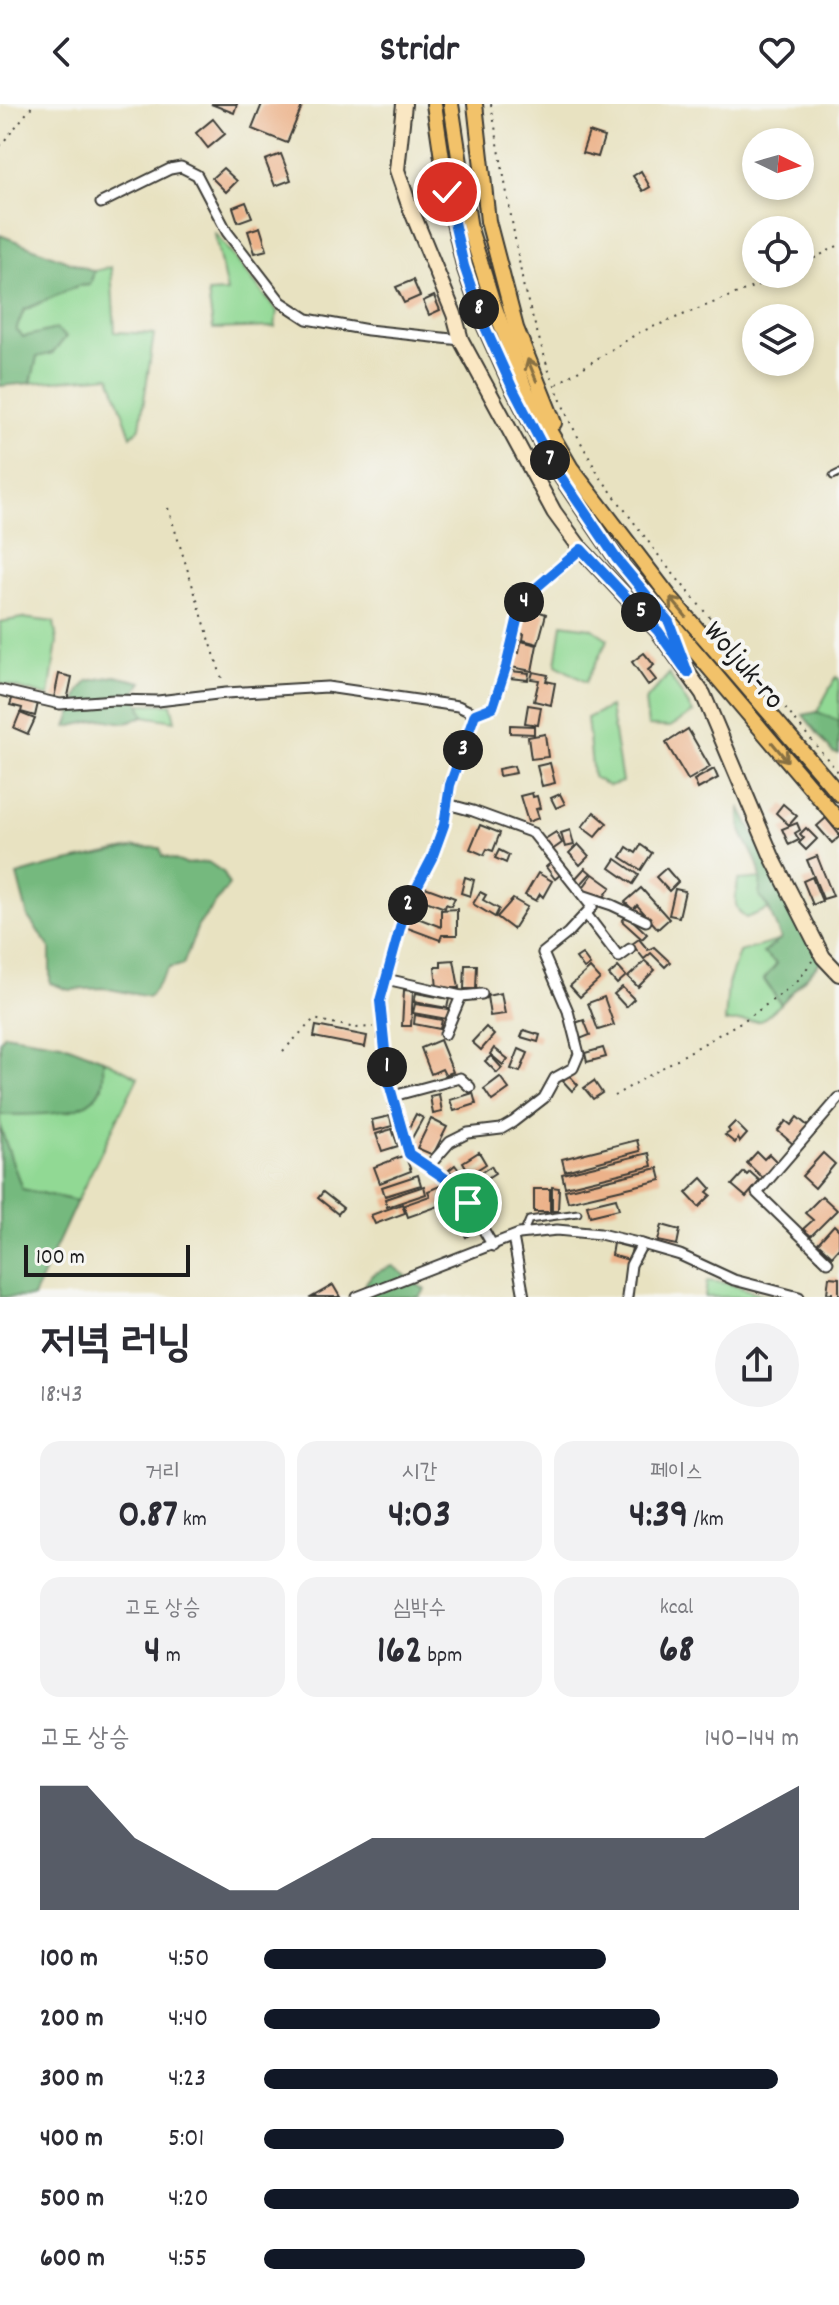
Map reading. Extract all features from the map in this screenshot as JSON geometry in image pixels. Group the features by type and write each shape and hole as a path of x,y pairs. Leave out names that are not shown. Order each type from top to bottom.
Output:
{"main road":[{"name":"Woljuk-ro","path":"434,104 447,192 464,266 484,325 551,462 616,558 839,821"},
{"name":"Woljuk-ro","path":"451,104 470,229 525,389 571,468 672,600 839,794"},
{"path":"475,104 488,221 516,328 571,468"},
{"path":"669,622 688,673"}],"street":[{"path":"404,104 397,170 454,314 461,340 554,512 581,549 658,631 703,694 772,857 820,950 839,974"},
{"path":"101,203 170,169 181,167 197,175 227,232 281,302 307,319 368,330 461,340"},
{"path":"0,690 60,704 158,701 327,687 458,706 475,714 493,707 520,608 529,594 581,549"},
{"path":"475,714 450,785 444,825 432,858 405,910 380,1001 388,1080 409,1154 452,1183 468,1203 493,1246"},
{"path":"428,1167 450,1142 468,1133 501,1129 513,1122 544,1098 555,1078 573,1068 579,1054 576,1039 568,1011 543,953 568,933 592,907 533,833 447,804"},
{"path":"582,895 646,921"},
{"path":"586,914 619,957 630,949"},
{"path":"386,979 461,996 482,994"},
{"path":"445,1034 461,996"},
{"path":"393,1096 460,1078 470,1087"},
{"path":"828,1262 757,1193 839,1098"},
{"path":"357,1297 524,1233 557,1230 600,1234 642,1244 680,1255 734,1280 799,1297"},
{"path":"513,1237 524,1297"},
{"path":"627,1297 631,1265 642,1244"}],"lane":[{"path":"524,1233 529,1220 578,1213"}],"path":[{"path":"0,146 34,104"},
{"path":"491,104 524,289 549,371 569,420 598,474 665,564 839,773"},
{"path":"814,258 839,245"},
{"path":"556,384 638,333 750,288"},
{"path":"168,508 226,693"},
{"path":"614,1096 751,1016 798,981 820,950"},
{"path":"283,1051 314,1019 355,1028 382,1027"}],"green space":[{"path":"214,232 277,311 275,327 213,329 208,293 227,292"},
{"path":"0,235 94,271 90,285 77,286 24,310 16,330 23,337 56,329 66,337 53,353 37,357 31,383 0,386"},
{"path":"111,267 115,332 154,334 140,427 131,436 110,376 31,383 37,357 16,330 24,310 77,286 90,285 94,271"},
{"path":"22,618 54,622 57,641 49,697 0,683 0,622"},
{"path":"562,624 591,628 608,639 586,682 556,665"},
{"path":"669,674 693,713 670,727 648,726 645,701"},
{"path":"115,676 142,682 135,693 144,716 124,723 102,719 67,727 80,691 88,681"},
{"path":"836,677 839,679 839,721 817,712"},
{"path":"139,704 171,704 175,721 144,716"},
{"path":"610,707 622,782 609,786 593,777 587,718"},
{"path":"817,712 839,721 839,754 833,753 803,715"},
{"path":"740,807 821,961 781,1004 764,979 777,964 763,953 781,939 769,909 759,895 759,869 741,830"},
{"path":"136,847 160,848 163,856 186,864 208,862 224,873 229,885 198,926 183,965 169,968 149,997 104,988 69,990 50,983 50,948 28,917 17,875"},
{"path":"763,878 759,895 769,909 746,918 736,906 738,880"},
{"path":"781,940 778,965 764,980 781,1004 761,1021 725,1022 728,984 739,952"},
{"path":"4,1034 61,1043 103,1059 102,1087 93,1099 70,1110 0,1115 0,1041"},
{"path":"103,1059 138,1077 77,1201 22,1189 0,1127 0,1115 70,1111 102,1088"},
{"path":"0,1127 22,1189 77,1201 33,1297 0,1297"},
{"path":"393,1266 425,1290 420,1297 361,1297 371,1276"},
{"path":"707,1281 726,1283 771,1297 705,1297"}],"building":[{"path":"211,104 237,104 234,113"},
{"path":"262,104 303,104 287,143 252,129"},
{"path":"213,119 225,134 208,148 196,133"},
{"path":"589,132 604,137 598,157 582,153"},
{"path":"281,154 291,180 275,186 265,160"},
{"path":"223,168 237,181 226,192 212,178"},
{"path":"641,171 650,187 643,191 633,176"},
{"path":"246,202 252,217 238,222 233,207"},
{"path":"260,227 267,250 255,253 248,231"},
{"path":"413,280 420,296 404,303 396,287"},
{"path":"434,296 440,310 429,315 423,301"},
{"path":"531,609 546,614 538,644 523,640 524,634 519,633"},
{"path":"521,641 537,645 532,671 511,667 514,652 519,653"},
{"path":"644,653 654,665 648,670 656,680 648,685 632,662"},
{"path":"511,671 529,673 528,680 510,678"},
{"path":"533,672 548,675 546,681 555,683 551,705 534,701 539,680 531,679"},
{"path":"59,674 72,677 67,701 54,698"},
{"path":"13,696 38,703 35,716 10,705"},
{"path":"528,705 541,707 538,725 525,723"},
{"path":"20,713 35,719 28,734 14,728"},
{"path":"510,725 534,726 534,734 510,733"},
{"path":"688,729 710,767 688,780 666,743"},
{"path":"545,734 548,757 531,759 528,737"},
{"path":"550,763 555,783 542,786 537,766"},
{"path":"514,766 516,773 499,776 498,769"},
{"path":"714,769 718,778 698,789 694,780"},
{"path":"532,793 533,797 537,796 539,818 528,822 520,796"},
{"path":"560,794 565,804 556,808 551,798"},
{"path":"783,804 797,816 789,825 776,813"},
{"path":"594,812 607,823 595,837 582,827"},
{"path":"826,818 839,834 832,843 817,826"},
{"path":"797,823 800,830 795,833 799,840 789,845 782,829"},
{"path":"480,825 500,833 493,851 487,849 484,855 470,849"},
{"path":"806,828 817,839 806,850 799,843 804,838 800,834"},
{"path":"570,830 574,845 565,847 561,833"},
{"path":"556,832 562,843 552,850 545,839"},
{"path":"578,844 589,856 580,865 569,853"},
{"path":"641,845 652,853 641,870 621,857 627,847 636,853"},
{"path":"499,850 509,855 506,863 495,858"},
{"path":"817,856 833,896 823,899 807,860"},
{"path":"616,859 639,875 633,884 610,868"},
{"path":"552,862 561,874 555,879 546,867"},
{"path":"585,868 591,873 581,884 575,879"},
{"path":"666,868 678,882 669,891 656,877"},
{"path":"538,873 552,881 543,897 540,894 536,901 525,895"},
{"path":"593,874 611,887 603,898 600,895 597,899 582,889"},
{"path":"465,877 474,880 470,896 461,893"},
{"path":"812,877 822,901 813,905 803,881"},
{"path":"422,886 455,898 451,906 446,904 445,908 417,898"},
{"path":"641,888 669,919 658,929 637,905 633,910 625,902"},
{"path":"675,889 685,891 679,917 669,915"},
{"path":"480,892 486,895 483,900 499,909 495,917 473,904"},
{"path":"513,899 527,907 513,929 497,917"},
{"path":"457,909 457,935 442,935 440,940 405,927 410,915 441,927 441,910"},
{"path":"627,915 647,934 642,939 622,921"},
{"path":"639,939 648,950 654,947 670,962 665,967 651,953 644,959 632,944"},
{"path":"582,954 590,965 584,969 576,958"},
{"path":"454,960 459,988 437,988 435,967 441,967 441,961"},
{"path":"645,961 655,970 638,987 628,977"},
{"path":"465,965 477,965 476,989 464,989"},
{"path":"618,967 626,976 617,984 609,975"},
{"path":"590,968 600,979 580,997 570,986"},
{"path":"622,987 634,999 626,1007 614,994"},
{"path":"404,990 413,991 411,1026 402,1026"},
{"path":"416,993 449,999 447,1008 414,1002"},
{"path":"501,993 505,1014 490,1016 487,996"},
{"path":"604,997 614,1025 598,1030 588,1003"},
{"path":"415,1004 449,1009 447,1019 413,1013"},
{"path":"415,1015 442,1020 440,1029 414,1024"},
{"path":"584,1020 590,1035 580,1039 575,1023"},
{"path":"316,1026 367,1036 365,1047 314,1037"},
{"path":"486,1027 494,1035 481,1050 472,1042"},
{"path":"524,1030 540,1035 538,1042 521,1037"},
{"path":"440,1040 453,1072 445,1075 442,1069 431,1074 421,1048"},
{"path":"494,1048 508,1059 503,1065 490,1054"},
{"path":"603,1048 606,1057 587,1062 585,1053"},
{"path":"519,1049 528,1053 520,1072 511,1069"},
{"path":"491,1056 502,1068 497,1073 485,1061"},
{"path":"568,1074 578,1085 572,1091 562,1080"},
{"path":"500,1077 509,1089 492,1101 484,1089"},
{"path":"594,1081 602,1093 593,1099 584,1088"},
{"path":"473,1093 476,1104 454,1111 450,1100"},
{"path":"439,1094 442,1112 433,1114 430,1096"},
{"path":"416,1114 423,1118 412,1138 405,1135"},
{"path":"390,1116 392,1126 374,1131 372,1120"},
{"path":"797,1117 809,1127 794,1145 778,1131 786,1121 791,1125"},
{"path":"431,1119 447,1127 433,1155 417,1148"},
{"path":"735,1122 747,1134 735,1143 725,1135"},
{"path":"392,1129 398,1146 382,1151 376,1134"},
{"path":"637,1140 640,1151 565,1171 562,1159"},
{"path":"479,1152 486,1164 470,1174 463,1162"},
{"path":"757,1152 764,1159 769,1154 778,1163 763,1178 747,1163"},
{"path":"649,1153 652,1166 565,1187 562,1174"},
{"path":"823,1153 835,1164 815,1188 802,1176"},
{"path":"405,1155 411,1171 380,1183 374,1167"},
{"path":"455,1165 465,1178 459,1182 449,1170"},
{"path":"491,1166 495,1173 473,1187 468,1181"},
{"path":"658,1168 661,1180 568,1202 565,1190"},
{"path":"744,1172 747,1175 750,1172 760,1181 746,1197 732,1185"},
{"path":"418,1175 421,1185 385,1196 382,1187"},
{"path":"702,1178 711,1188 707,1192 711,1195 699,1207 686,1193"},
{"path":"442,1185 445,1193 439,1196 442,1205 408,1217 404,1205 430,1196 428,1191"},
{"path":"424,1186 426,1194 387,1207 385,1199"},
{"path":"552,1187 559,1188 558,1211 552,1211"},
{"path":"534,1189 550,1189 550,1212 534,1212"},
{"path":"323,1192 343,1208 338,1214 318,1198"},
{"path":"822,1196 837,1210 811,1236 803,1229 813,1220 805,1213"},
{"path":"616,1198 619,1209 590,1216 587,1205"},
{"path":"402,1204 405,1213 375,1224 371,1215"},
{"path":"460,1204 476,1230 466,1237 450,1210"},
{"path":"662,1225 680,1230 677,1245 658,1241"},
{"path":"834,1225 839,1230 839,1248 832,1256 818,1243"},
{"path":"613,1243 632,1248 629,1260 611,1255"},
{"path":"829,1277 839,1278 839,1297 827,1293"},
{"path":"333,1285 340,1297 312,1297"}],"route":[{"path":"447,192 464,266 484,325 512,387 551,462 616,558 669,622 688,673 658,631 581,549 529,594 520,608 493,707 475,714 450,785 444,825 432,858 405,910 380,1001 388,1080 409,1154 452,1183 468,1203"}]}
